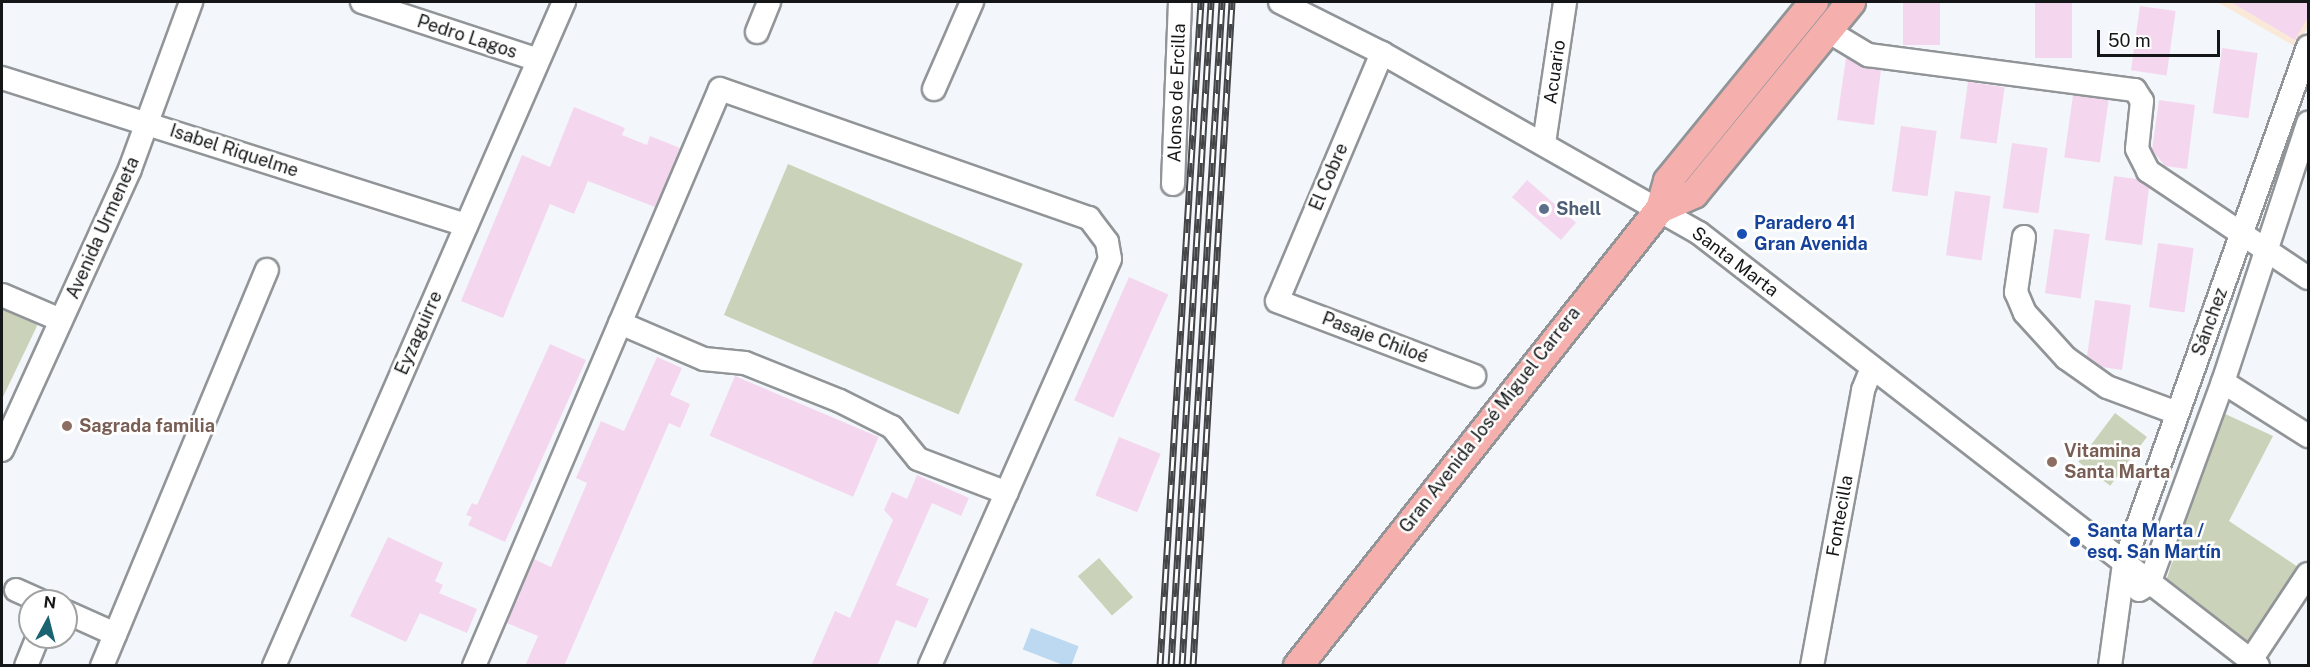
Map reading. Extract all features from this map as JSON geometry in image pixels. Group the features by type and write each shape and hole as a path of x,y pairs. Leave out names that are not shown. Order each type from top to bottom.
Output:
{"main road":[{"name":"Gran Avenida José Miguel Carrera","path":"1298,666 1660,209 1668,181 1814,2"},
{"name":"Gran Avenida José Miguel Carrera","path":"1660,209 1694,194 1851,2"},
{"name":"Gran Avenida José Miguel Carrera","path":"1284,666 1323,633"},
{"name":"Gran Avenida José Miguel Carrera","path":"1306,666 1323,633"}],"street":[{"name":"Avenida Urmeneta","path":"2,450 9,414 61,320 148,124 191,2"},
{"name":"Pedro Lagos","path":"362,2 538,60"},
{"name":"Eyzaguirre","path":"274,666 564,2"},
{"path":"756,32 770,2"},
{"path":"934,89 972,2"},
{"name":"Alonso de Ercilla","path":"1173,184 1180,2"},
{"name":"Santa Marta","path":"1280,2 1317,10 1382,53 1660,209 1872,368 2149,584 2255,663"},
{"name":"Acuario","path":"1544,143 1565,2"},
{"path":"1828,31 1868,55 2135,90 2142,101 2137,149 2148,171 2240,237 2266,249 2308,278"},
{"name":"Sánchez","path":"2110,666 2123,599 2124,564 2308,47"},
{"name":"El Cobre","path":"1277,301 1382,53"},
{"name":"Isabel Riquelme","path":"2,78 466,225"},
{"path":"474,666 720,89 1089,218 1107,242 1110,259 930,666"},
{"name":"Sánchez","path":"2149,584 2223,382 2266,249 2305,146 2308,123"},
{"path":"2024,237 2016,292 2025,313 2066,358 2107,387 2177,413"},
{"path":"102,666 267,270"},
{"path":"2,294 61,320"},
{"name":"Pasaje Chiloé","path":"1277,301 1474,376"},
{"path":"620,323 704,359 745,363 840,401 892,427 918,459 1007,493"},
{"name":"Fontecilla","path":"1812,666 1863,390 1872,368"},
{"path":"2223,382 2308,436"},
{"path":"2255,663 2308,574"},
{"path":"2123,599 2149,584"},
{"path":"78,617 115,634"},
{"path":"2227,643 2229,666"},
{"path":"26,666 33,649"}],"shaded area":[{"path":"2217,2 2308,2 2308,27 2296,47"}],"green space":[{"path":"788,164 1023,264 959,415 724,315"},
{"path":"2,303 35,319 37,326 2,399"},
{"path":"2221,412 2273,436 2229,521 2298,567 2250,643 2167,578"},
{"path":"2115,413 2147,437 2110,486 2078,462"},
{"path":"1099,558 1133,597 1112,616 1078,576"}],"water":[{"path":"1031,628 1079,646 1071,666 1023,649"}],"building":[{"path":"1903,2 1940,2 1940,45 1903,45"},
{"path":"2035,2 2072,2 2072,58 2035,58"},
{"path":"2231,2 2308,2 2308,17 2295,40"},
{"path":"2140,6 2176,11 2167,75 2131,70"},
{"path":"2222,48 2258,53 2248,118 2213,113"},
{"path":"1846,58 1881,70 1874,125 1837,120"},
{"path":"1968,82 2005,87 1997,144 1960,138"},
{"path":"2073,95 2109,100 2100,162 2064,157"},
{"path":"2159,100 2195,105 2187,169 2165,166 2152,150"},
{"path":"574,107 625,128 622,135 647,145 650,136 680,148 655,207 588,181 574,214 550,204 503,318 461,301 522,155 550,167"},
{"path":"1901,126 1937,131 1927,196 1892,191"},
{"path":"2012,143 2048,148 2038,213 2003,208"},
{"path":"2114,176 2137,179 2149,188 2142,245 2105,240"},
{"name":"Shell","path":"1527,180 1576,223 1561,240 1512,197"},
{"path":"1955,191 1991,196 1982,260 1946,255"},
{"path":"2054,229 2090,234 2081,298 2045,293"},
{"path":"2158,243 2194,248 2185,312 2149,307"},
{"path":"1129,277 1168,294 1113,418 1074,400"},
{"path":"2095,300 2131,305 2122,370 2102,367 2087,356"},
{"path":"550,344 586,360 505,542 468,525 472,517 466,515 472,503 477,505"},
{"path":"657,357 682,368 670,395 690,404 686,414 680,428 669,423 564,666 525,666 538,636 507,623 534,559 551,567 587,483 576,478 601,421 624,431"},
{"path":"735,376 879,437 853,497 710,436"},
{"path":"1119,437 1161,454 1137,512 1095,495"},
{"path":"917,475 969,498 961,516 932,503 896,585 929,599 916,628 896,620 877,666 811,666 835,611 850,618 893,520 884,510 892,492 907,499"},
{"path":"388,537 443,563 435,581 443,585 439,593 477,609 467,633 420,613 406,642 350,616"}],"railway":[{"path":"1160,666 1201,2"},
{"path":"1171,666 1211,2"},
{"path":"1182,666 1222,2"},
{"path":"1193,666 1232,2"}],"place":[{"name":"Shell","path":"1544,209"},
{"name":"Paradero 41 Gran Avenida","path":"1742,234"},
{"name":"Sagrada familia","path":"67,426"},
{"name":"Vitamina Santa Marta","path":"2052,462"},
{"name":"Santa Marta / esq. San Martín","path":"2075,542"}]}
